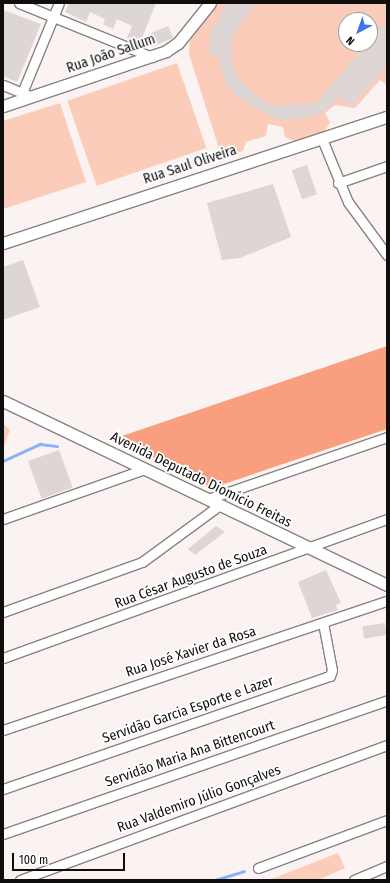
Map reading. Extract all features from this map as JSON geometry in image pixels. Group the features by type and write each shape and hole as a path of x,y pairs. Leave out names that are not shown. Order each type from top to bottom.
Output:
{"street":[{"path":"19,3 152,57"},
{"path":"3,85 27,94 59,3"},
{"name":"Rua João Sallum","path":"3,106 27,94 152,57 178,43 210,3"},
{"name":"Rua Saul Oliveira","path":"3,243 387,117"},
{"path":"322,139 338,183 361,221 387,255"},
{"path":"338,183 387,166"},
{"name":"Avenida Deputado Diomício Freitas","path":"3,401 387,585"},
{"path":"208,499 387,438"},
{"path":"3,519 144,469"},
{"path":"3,612 142,562 220,505"},
{"name":"Rua César Augusto de Souza","path":"3,658 310,549 387,519"},
{"name":"Rua José Xavier da Rosa","path":"3,730 387,601"},
{"name":"Servidão Garcia Esporte e Lazer","path":"3,789 330,676 332,670 323,623"},
{"name":"Servidão Maria Ana Bittencourt","path":"3,834 387,700"},
{"name":"Rua Valdemiro Júlio Gonçalves","path":"20,880 387,745"},
{"path":"258,868 387,820"},
{"path":"354,880 387,866"}],"shaded area":[{"path":"218,3 387,3 387,85 380,80 355,108 335,105 325,113 330,122 324,133 294,141 285,137 283,127 268,124 266,136 246,142 243,151 222,158 189,54 190,37"},
{"path":"177,63 206,148 97,186 67,101"},
{"path":"60,103 86,182 3,209 3,121"},
{"path":"387,346 387,429 212,488 116,438"},
{"path":"3,424 10,430 3,448"},
{"path":"338,853 345,868 318,880 269,880"}],"building":[{"path":"69,3 156,3 140,43 127,38 132,26 117,19 113,29 103,24 105,19 90,12 86,22 65,12"},
{"path":"228,3 256,3 241,22 232,39 231,55 236,76 255,95 274,106 316,103 360,52 378,52 378,31 387,20 387,65 352,107 340,97 323,113 300,119 275,119 238,97 226,84 218,55 209,55 210,31"},
{"path":"3,10 41,24 17,82 3,76"},
{"path":"168,26 173,38 152,47 147,35"},
{"path":"307,165 317,194 302,200 292,170"},
{"path":"273,184 291,237 240,258 222,260 207,203"},
{"path":"23,260 40,307 3,320 3,267"},
{"path":"59,450 73,488 42,499 28,461"},
{"path":"216,526 225,532 195,555 188,549"},
{"path":"326,570 341,603 336,605 338,610 312,618 298,582"},
{"path":"385,623 387,635 364,638 362,627"}],"waterway":[{"path":"3,461 40,444 57,446"},
{"path":"215,880 244,871"}]}
